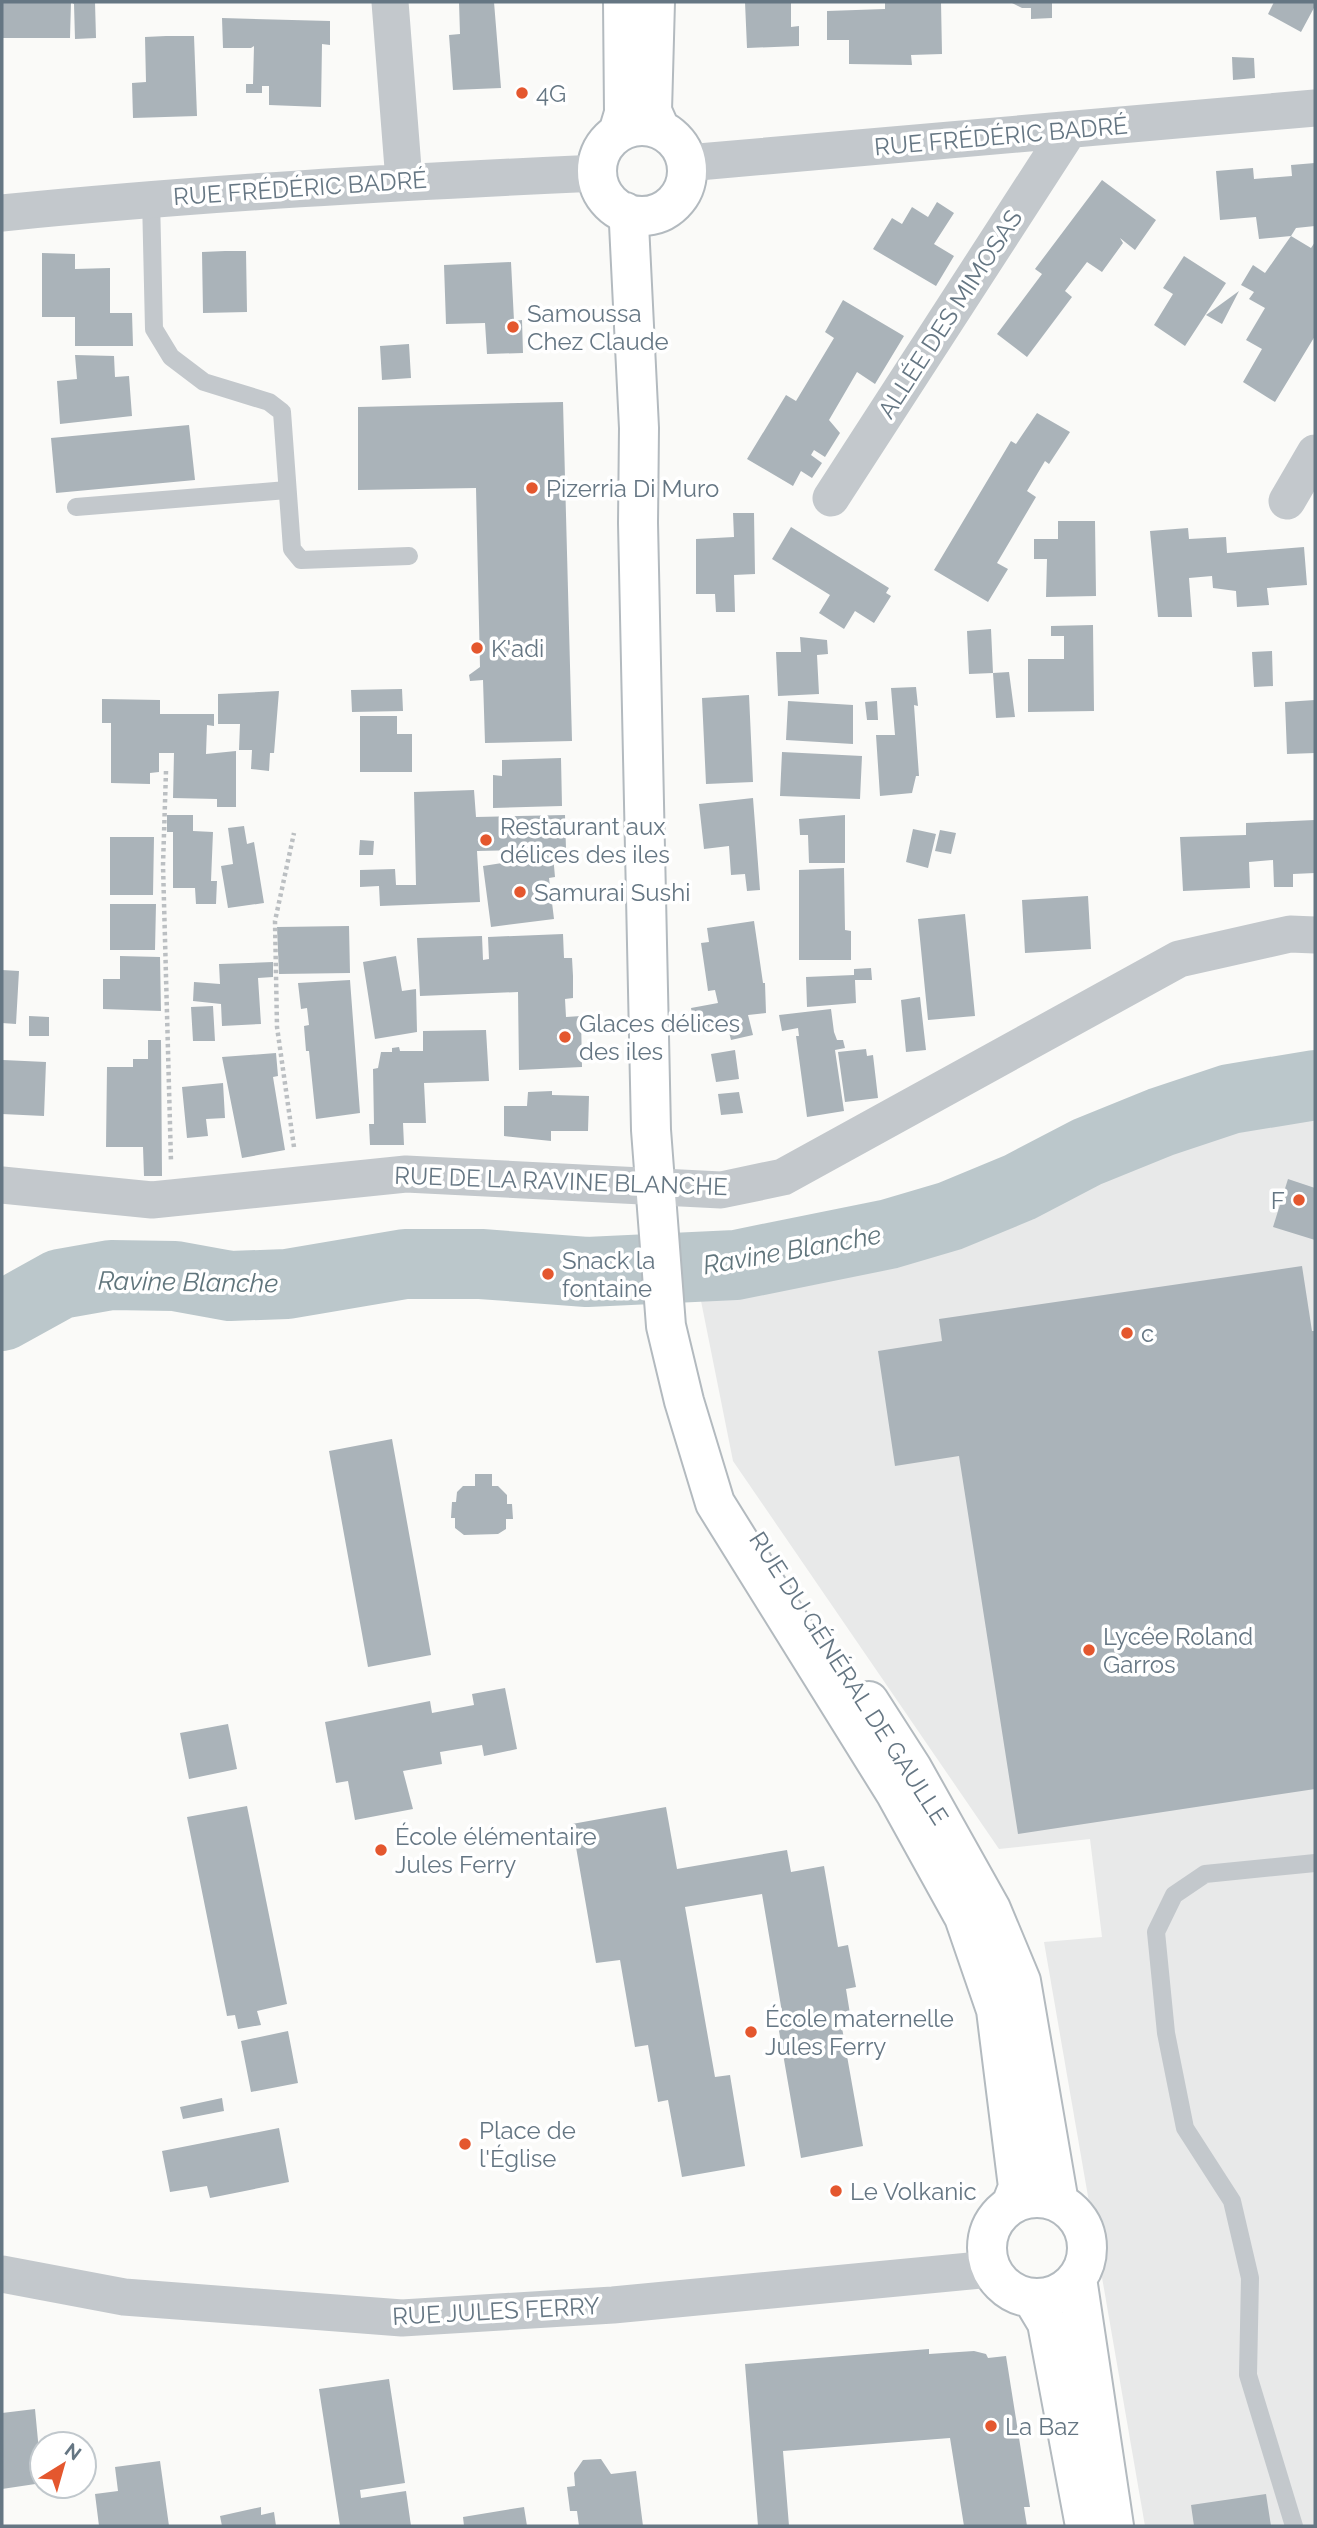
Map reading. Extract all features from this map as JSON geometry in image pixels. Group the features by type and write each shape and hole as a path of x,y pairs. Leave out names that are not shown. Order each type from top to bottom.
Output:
{"main road":[{"path":"618,133 646,126 660,129 672,137 682,149 687,163 687,178 682,193 666,208 644,215 625,212 605,196 598,173 600,155 618,133 624,113 623,2"},
{"path":"655,2 652,111 660,129"},
{"name":"RUE DU GÉNÉRAL DE GAULLE","path":"639,428 659,222 666,208"},
{"name":"RUE DU GÉNÉRAL DE GAULLE","path":"625,212 629,224 639,428 638,523 651,1102 666,1326 684,1401 715,1503 896,1794 964,1917 996,2010 1018,2187 1011,2204"},
{"name":"RUE DU GÉNÉRAL DE GAULLE","path":"684,1401 732,1497 912,1768 991,1909 1021,1981 1059,2203"},
{"path":"1043,2198 1059,2203 1078,2221 1087,2245 1085,2262 1077,2278 1057,2293 1032,2298 1016,2293 1001,2283 991,2269 987,2255 991,2227 1011,2204 1043,2198"},
{"path":"1077,2278 1114,2526"},
{"path":"1032,2298 1047,2323 1085,2526"}],"street":[{"path":"390,2 404,181"},
{"name":"RUE FRÉDÉRIC BADRÉ","path":"687,163 1315,108"},
{"name":"ALLÉE DES MIMOSAS","path":"831,498 1069,130"},
{"name":"RUE FRÉDÉRIC BADRÉ","path":"2,213 151,198 404,181 598,173"},
{"path":"1287,501 1315,453"},
{"name":"RUE DE LA RAVINE BLANCHE","path":"2,1185 152,1200 406,1174 658,1202 783,1177 1179,959 1290,934 1315,935"},
{"name":"RUE JULES FERRY","path":"2,2274 124,2297 401,2319 760,2293 991,2269"}],"lane":[{"path":"151,198 154,329 171,357 204,382 269,402 282,412 292,549 301,560 409,556"},
{"path":"76,507 287,490"},
{"path":"1294,2526 1248,2375 1250,2278 1232,2201 1185,2128 1166,2033 1156,1932 1174,1895 1205,1874 1315,1863"}],"path":[{"path":"166,771 163,879 172,1198"},
{"path":"294,833 275,922 278,1027 299,1185"}],"shaded area":[{"name":"Lycée Roland Garros","path":"1315,1115 1315,2526 1145,2526 1044,1942 1102,1937 1090,1839 999,1849 733,1461 700,1296 925,1250 1189,1140"}],"building":[{"path":"3,2 71,2 70,38 2,38"},
{"path":"71,2 95,2 96,38 75,39 74,4"},
{"path":"459,2 494,2 501,88 453,90 449,35 460,34"},
{"path":"745,2 791,2 791,27 799,26 799,46 747,48"},
{"path":"885,2 941,2 942,54 911,55 912,65 849,64 849,40 827,40 827,11 885,9"},
{"path":"1010,2 1052,2 1052,18 1031,19 1031,8 1022,8"},
{"path":"1274,2 1315,2 1315,6 1301,32 1268,14"},
{"path":"222,18 330,21 330,45 322,44 321,107 269,105 269,86 262,86 262,93 246,93 246,84 253,84 254,46 223,48"},
{"path":"194,36 197,116 133,118 132,83 146,82 145,37"},
{"path":"1232,57 1254,58 1255,78 1233,80"},
{"path":"1315,163 1315,226 1296,228 1291,236 1259,239 1256,217 1220,220 1216,171 1253,168 1254,179 1292,176 1291,165"},
{"path":"1102,180 1156,220 1135,250 1120,238 1123,243 1102,272 1087,262 1065,291 1072,297 1027,357 997,334 1042,274 1035,269"},
{"path":"937,202 954,213 934,244 954,256 936,286 873,249 892,218 902,224 912,207 928,217"},
{"path":"1291,236 1311,248 1315,242 1315,336 1275,402 1243,382 1262,349 1246,340 1265,308 1249,299 1254,292 1241,285 1253,265 1265,273"},
{"path":"246,251 247,312 203,313 202,252"},
{"path":"42,253 75,254 75,269 110,268 110,313 132,313 133,346 75,346 75,317 42,317"},
{"path":"1184,256 1226,283 1185,346 1154,325 1173,294 1163,288"},
{"path":"511,262 514,321 522,320 523,353 487,354 485,323 446,324 444,265"},
{"path":"1239,291 1222,324 1206,315"},
{"path":"843,300 904,336 875,384 857,372 829,420 840,433 825,457 814,450 811,455 822,463 812,478 801,471 793,486 747,459 786,395 796,401 834,338 825,332"},
{"path":"409,344 411,378 382,380 380,346"},
{"path":"75,355 114,356 115,377 129,376 132,416 60,424 57,381 77,379"},
{"path":"563,402 572,741 485,743 483,680 470,681 469,675 480,667 476,488 358,490 358,407"},
{"path":"1037,413 1070,432 1049,464 1045,461 1027,491 1036,497 997,563 1008,569 988,602 934,570 1011,441 1016,444"},
{"path":"189,425 195,480 56,493 51,438"},
{"path":"733,513 754,513 755,574 734,575 735,612 716,612 715,594 696,594 696,539 734,537"},
{"path":"1058,521 1095,521 1096,596 1046,597 1047,559 1034,559 1034,539 1058,539"},
{"path":"791,527 889,588 886,593 891,596 874,623 855,611 844,629 819,613 830,595 772,559"},
{"path":"1188,528 1189,539 1226,537 1227,553 1304,547 1307,585 1267,588 1269,605 1237,607 1236,591 1213,588 1212,576 1189,578 1192,617 1158,617 1150,531"},
{"path":"1093,625 1094,711 1028,712 1028,659 1064,659 1064,636 1051,636 1051,626"},
{"path":"991,629 993,673 969,674 967,631"},
{"path":"800,637 827,640 828,654 817,655 819,694 778,696 776,652 801,652"},
{"path":"1272,651 1273,686 1254,687 1252,652"},
{"path":"1009,672 1015,717 996,718 993,673"},
{"path":"916,687 918,706 914,705 919,776 916,776 912,793 880,796 876,735 895,735 891,688"},
{"path":"402,689 403,711 352,712 351,690"},
{"path":"279,691 274,753 270,753 269,771 251,769 252,750 239,750 240,724 218,724 218,694"},
{"path":"749,695 753,782 706,784 702,698"},
{"path":"102,699 160,700 160,714 214,714 214,726 207,725 206,754 236,751 236,807 217,807 217,799 173,798 174,753 159,753 159,772 150,773 150,784 111,783 111,723 102,723"},
{"path":"1315,700 1315,753 1287,754 1285,702"},
{"path":"788,701 853,705 853,744 786,740"},
{"path":"877,701 878,720 867,720 865,702"},
{"path":"360,716 397,716 397,734 412,734 412,772 360,772"},
{"path":"782,752 862,756 860,799 780,796"},
{"path":"561,758 562,806 493,808 493,775 502,776 502,760"},
{"path":"474,790 476,817 565,815 566,849 477,851 480,902 380,906 379,886 360,887 360,870 395,869 396,885 416,885 414,792"},
{"path":"753,798 760,890 747,891 745,874 731,875 729,846 704,849 699,804"},
{"path":"167,815 193,815 193,831 213,832 211,881 217,881 216,904 196,904 195,888 173,888 173,832 167,832"},
{"path":"845,815 845,863 809,863 808,835 800,835 799,819"},
{"path":"1315,820 1315,873 1293,874 1293,887 1274,887 1273,860 1249,862 1250,888 1183,891 1180,837 1246,835 1246,823"},
{"path":"244,826 247,844 254,842 264,903 228,908 221,866 233,864 228,828"},
{"path":"913,829 936,834 928,868 906,862"},
{"path":"940,830 956,833 951,854 935,851"},
{"path":"110,837 154,837 153,895 110,895"},
{"path":"360,840 374,841 373,855 359,855"},
{"path":"553,855 555,877 549,878 554,919 491,927 483,866 527,859 526,856"},
{"path":"844,868 845,930 851,931 851,960 799,960 799,870"},
{"path":"1088,896 1091,949 1025,953 1022,900"},
{"path":"110,904 156,904 155,950 110,950"},
{"path":"965,914 975,1016 928,1020 918,919"},
{"path":"754,921 765,983 766,1013 748,1015 753,1035 731,1040 726,1020 713,1022 714,1027 695,1030 691,1008 718,1003 715,990 708,991 701,943 709,942 707,928"},
{"path":"349,926 350,973 279,974 277,927"},
{"path":"563,934 564,958 572,958 573,976 573,998 565,999 566,1017 581,1016 582,1067 519,1070 518,992 420,996 417,938 482,936 483,960 489,959 488,937"},
{"path":"120,956 160,957 161,1011 103,1009 103,979 120,979"},
{"path":"396,956 402,991 416,989 417,1032 375,1039 363,962"},
{"path":"273,962 273,977 258,978 261,1024 222,1026 221,1004 193,1001 194,982 220,984 219,964"},
{"path":"871,968 872,980 855,980 856,1003 807,1007 806,977 854,975 854,969"},
{"path":"2,970 19,971 16,1024 2,1023"},
{"path":"350,980 360,1113 316,1119 309,1051 306,1051 304,1026 309,1025 307,1008 301,1009 298,983"},
{"path":"920,997 926,1050 906,1052 901,1000"},
{"path":"213,1006 215,1041 193,1041 191,1007"},
{"path":"831,1009 834,1032 837,1040 843,1040 845,1048 835,1050 844,1111 807,1117 796,1036 799,1036 798,1028 782,1031 779,1015"},
{"path":"29,1016 49,1017 49,1036 29,1036"},
{"path":"486,1030 489,1081 424,1083 426,1123 403,1123 404,1145 370,1145 369,1124 374,1124 373,1069 378,1068 381,1052 392,1052 392,1048 399,1047 400,1051 423,1051 423,1031"},
{"path":"148,1040 161,1040 162,1176 144,1176 143,1147 106,1147 107,1067 133,1067 133,1059 148,1059"},
{"path":"866,1049 867,1056 873,1055 878,1098 845,1102 838,1052"},
{"path":"735,1050 739,1079 716,1082 711,1054"},
{"path":"276,1053 278,1076 273,1077 285,1150 242,1158 222,1057"},
{"path":"3,1060 46,1062 44,1116 2,1114"},
{"path":"223,1083 225,1118 206,1119 208,1136 187,1138 182,1087"},
{"path":"552,1091 552,1095 589,1096 588,1131 551,1131 551,1141 504,1136 504,1106 527,1106 528,1092"},
{"path":"739,1092 743,1113 721,1115 718,1094"},
{"name":"F","path":"1288,1179 1315,1188 1315,1240 1273,1227"},
{"path":"1302,1266 1312,1331 1315,1331 1315,1789 1018,1834 959,1456 895,1466 878,1351 942,1341 939,1319"},
{"path":"392,1439 431,1655 368,1667 329,1451"},
{"path":"475,1474 492,1474 492,1486 498,1486 507,1495 507,1504 512,1504 513,1519 506,1519 506,1529 498,1534 464,1535 455,1528 455,1518 451,1518 452,1502 456,1502 457,1492 463,1486 475,1486"},
{"path":"505,1688 517,1749 484,1756 482,1745 440,1752 442,1764 403,1771 413,1809 355,1820 348,1781 336,1783 325,1722 430,1701 432,1713 474,1705 472,1694"},
{"path":"228,1724 237,1769 189,1779 180,1733"},
{"path":"247,1806 287,2004 257,2011 261,2025 238,2029 235,2015 227,2016 187,1817"},
{"path":"666,1807 677,1869 787,1850 791,1872 824,1866 838,1947 848,1945 856,1987 846,1989 851,2020 841,2022 863,2146 801,2158 778,2025 784,2024 762,1894 685,1907 715,2077 730,2075 745,2166 682,2177 668,2100 658,2102 648,2045 635,2047 620,1960 596,1963 572,1824"},
{"path":"288,2031 298,2083 251,2092 241,2041"},
{"path":"222,2098 224,2111 183,2119 180,2107"},
{"path":"279,2128 289,2182 210,2198 207,2186 170,2192 162,2151"},
{"path":"929,2349 929,2354 974,2351 986,2354 988,2358 1006,2356 1030,2507 1024,2507 1027,2526 964,2526 950,2438 783,2451 789,2526 758,2526 745,2364"},
{"path":"389,2379 405,2483 360,2490 361,2498 406,2491 411,2526 340,2526 319,2389"},
{"path":"35,2409 37,2430 28,2430 28,2485 2,2489 2,2413"},
{"path":"601,2459 611,2474 636,2471 643,2526 579,2526 577,2511 570,2511 567,2487 575,2486 574,2473 583,2460"},
{"path":"160,2461 169,2526 99,2526 96,2500 98,2500 98,2494 118,2491 115,2467"},
{"path":"1266,2494 1271,2526 1194,2526 1191,2505"},
{"path":"261,2507 261,2515 274,2512 276,2526 222,2526 220,2516"},
{"path":"524,2507 527,2526 464,2526 463,2517"}],"waterway":[{"name":"Ravine Blanche","path":"2,1316 60,1284 111,1275 175,1276 230,1286 287,1284 405,1264 481,1264 587,1272 736,1265 889,1234 950,1216 1020,1187 1087,1152 1161,1122 1230,1099 1315,1085"}],"place":[{"name":"4G","path":"522,93"},
{"name":"Samoussa Chez Claude","path":"513,327"},
{"name":"Pizerria Di Muro","path":"532,488"},
{"name":"K'adi","path":"477,648"},
{"name":"Restaurant aux délices des iles","path":"486,840"},
{"name":"Samurai Sushi","path":"520,892"},
{"name":"Glaces délices des iles","path":"565,1037"},
{"name":"F","path":"1299,1200"},
{"name":"Snack la fontaine","path":"548,1274"},
{"name":"c","path":"1127,1333"},
{"name":"Lycée Roland Garros","path":"1089,1650"},
{"name":"École élémentaire Jules Ferry","path":"381,1850"},
{"name":"École maternelle Jules Ferry","path":"751,2032"},
{"name":"Place de l'Église","path":"465,2144"},
{"name":"Le Volkanic","path":"836,2191"},
{"name":"La Baz","path":"991,2426"}]}
